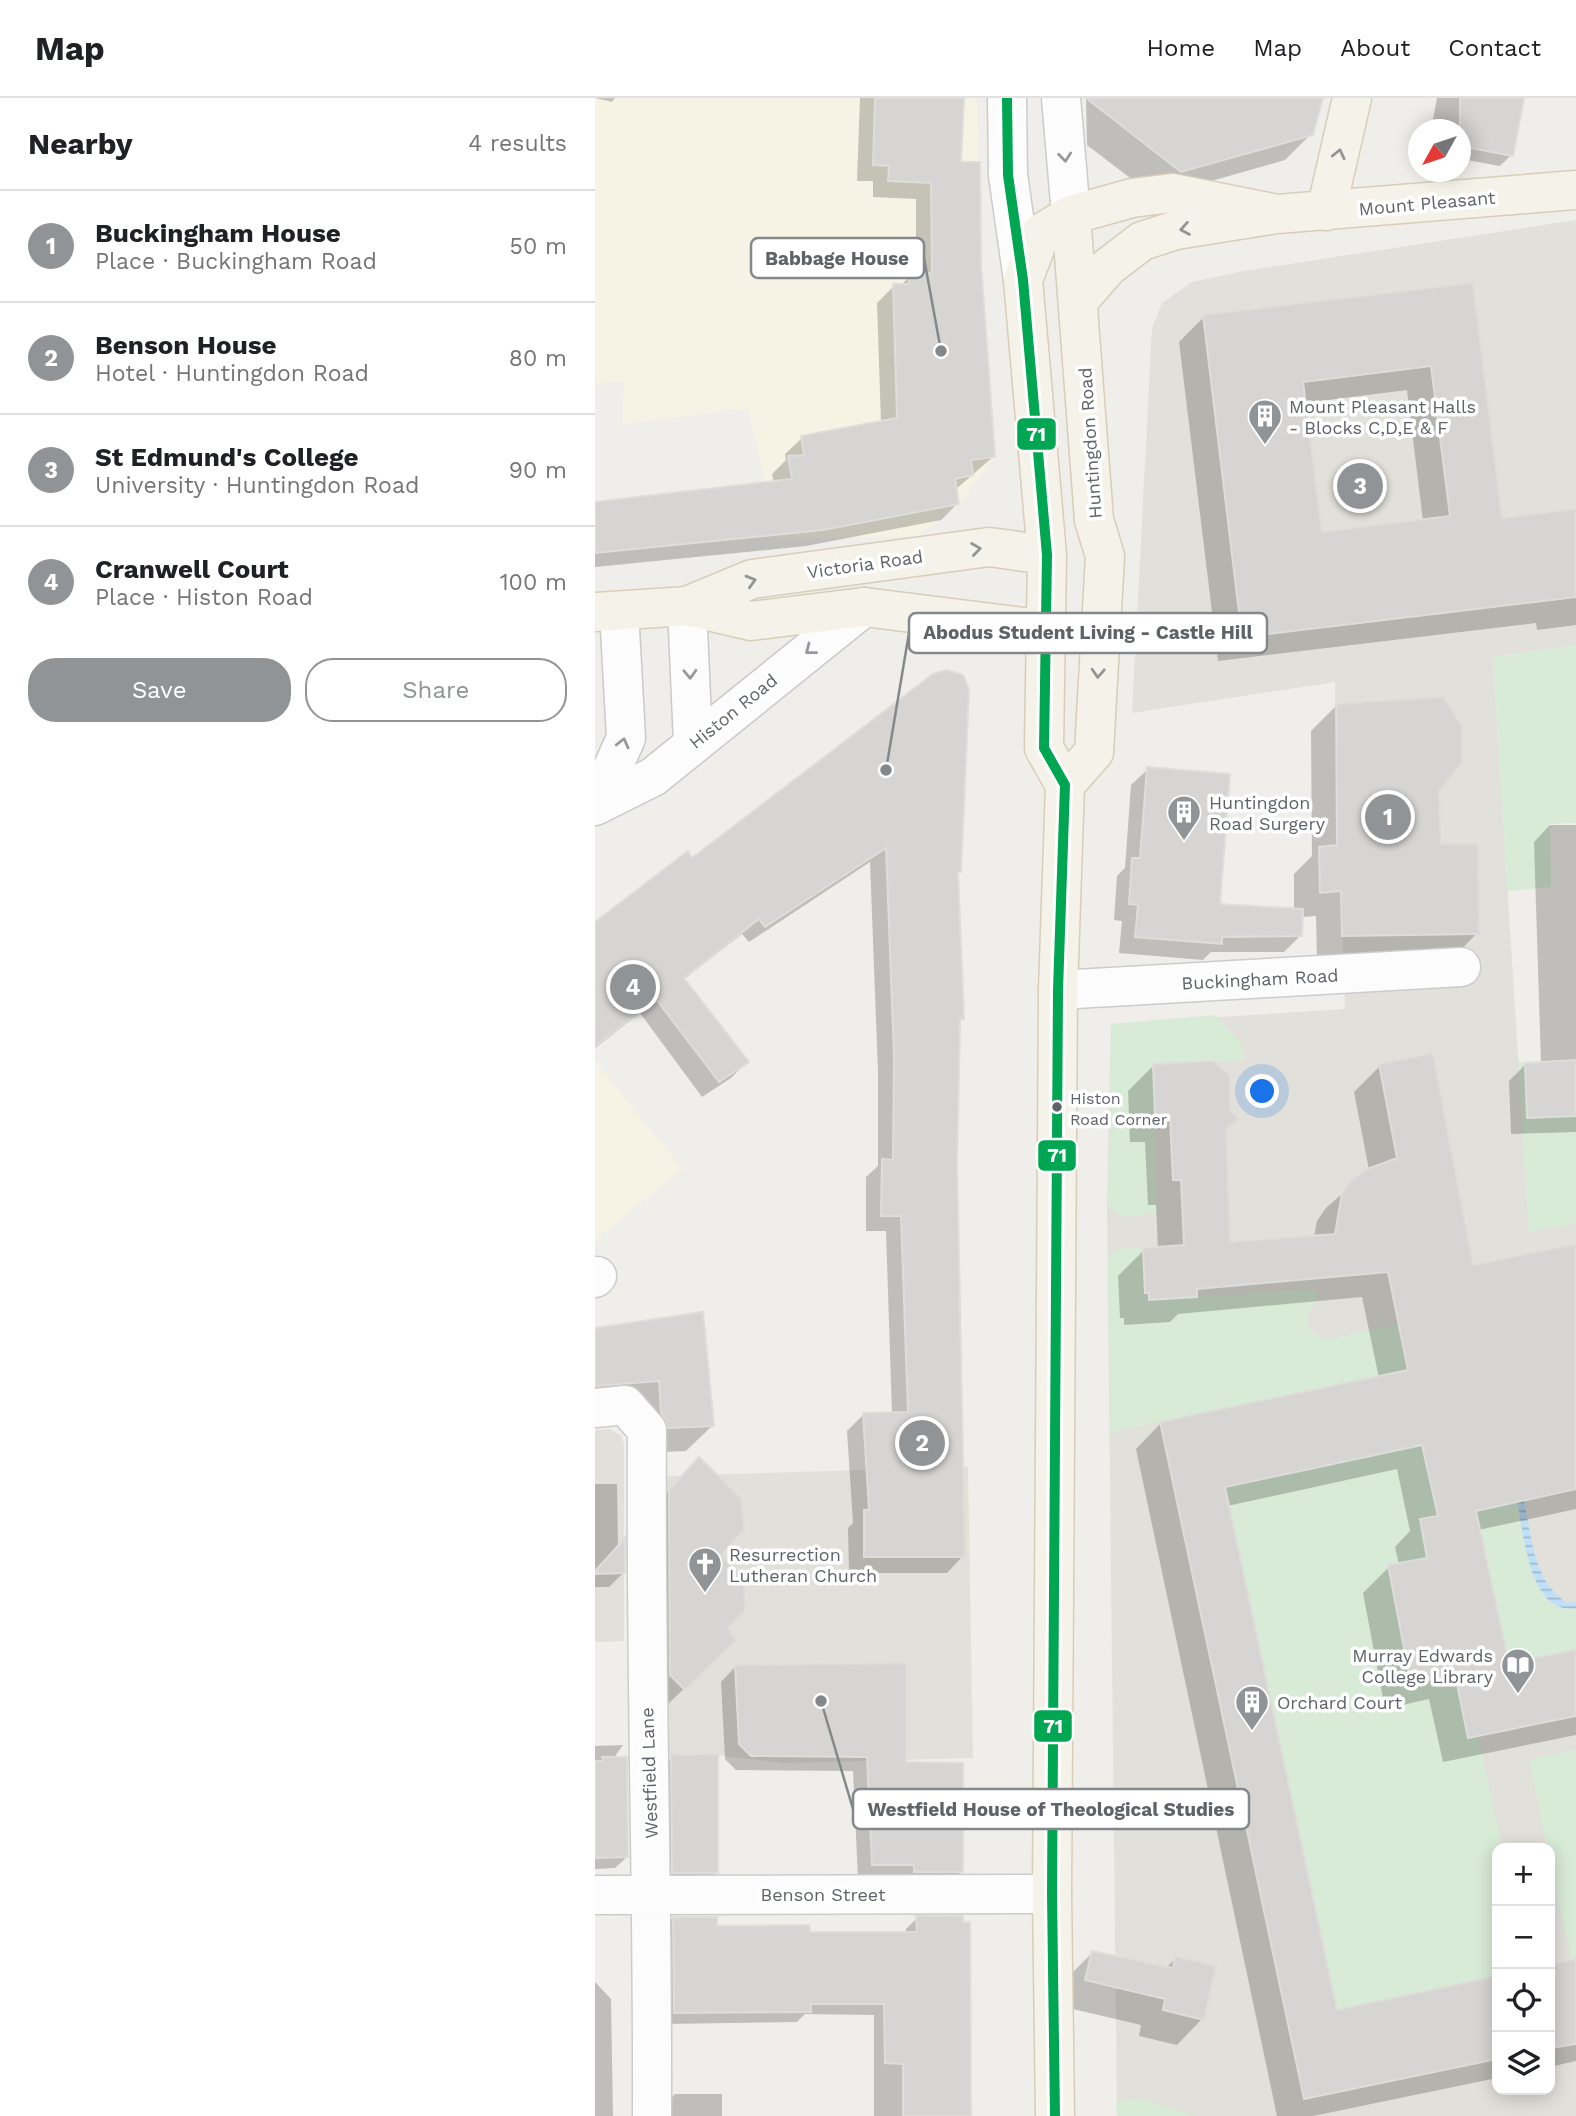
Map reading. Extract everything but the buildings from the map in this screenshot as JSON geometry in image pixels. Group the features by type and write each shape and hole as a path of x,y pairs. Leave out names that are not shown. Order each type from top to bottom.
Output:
{"main road":[{"path":"1326,211 1352,98"},
{"name":"Mount Pleasant","path":"1080,299 1108,267 1142,241 1176,230 1277,214 1576,190"},
{"name":"Mount Pleasant","path":"1023,280 1041,233 1071,215 1132,198 1172,193 1277,214"},
{"name":"Huntingdon Road","path":"1065,785 1094,752 1104,556 1093,510 1080,299 1071,215"},
{"path":"1023,280 1047,555 1044,748 1065,785 1058,990 1052,1894 1055,2116"},
{"name":"Victoria Road","path":"687,606 752,579 989,547 1047,555"},
{"path":"1047,555 1101,623"},
{"path":"1046,630 1104,556"},
{"name":"Victoria Road","path":"607,611 687,606 751,621 864,607 1046,630"}],"street":[{"path":"1007,98 1008,175 1023,280"},
{"path":"1061,98 1071,215"},
{"path":"687,606 693,743"},
{"name":"Histon Road","path":"596,806 653,777 864,607"},
{"name":"Histon Road","path":"596,806 626,738 607,611"},
{"name":"Buckingham Road","path":"1058,990 1461,967"},
{"name":"Westfield Lane","path":"595,1408 625,1405 647,1430 645,1650 652,1895 652,2116"},
{"name":"Benson Street","path":"595,1895 1052,1894"}],"shaded area":[{"path":"595,98 977,98 982,265 995,457 959,504 917,536 780,539 748,408 622,424 624,381 595,383"},
{"path":"1576,220 1576,645 1493,657 1529,1231 1576,1223 1576,2116 1117,2116 1107,1206 1111,1024 1345,1009 1341,892 1320,893 1319,847 1337,845 1335,682 1132,713 1152,328 1162,303 1192,282 1244,271"},
{"path":"595,1061 682,1169 595,1240"},
{"path":"610,1429 621,1436 624,1444 624,1641 595,1642 595,1430"},
{"path":"968,1467 973,1758 784,1763 705,1754 666,1755 664,1476"}],"green space":[{"path":"1576,645 1576,823 1550,824 1551,887 1508,891 1493,657"},
{"path":"1216,1015 1242,1044 1244,1060 1153,1064 1157,1213 1130,1216 1118,1214 1108,1206 1111,1024"},
{"path":"1518,1061 1525,1063 1527,1118 1576,1116 1576,1223 1529,1232"},
{"path":"1143,1248 1145,1292 1149,1293 1150,1300 1316,1289 1318,1300 1307,1317 1310,1328 1319,1337 1326,1340 1398,1324 1408,1370 1110,1432 1108,1258 1117,1249"},
{"path":"1422,1445 1438,1516 1420,1520 1427,1558 1388,1566 1411,1684 1455,1674 1468,1737 1478,1736 1501,1843 1492,1843 1492,1977 1337,2010 1225,1487"},
{"path":"1517,1501 1526,1551 1539,1586 1548,1599 1560,1607 1576,1608 1576,1650 1509,1663 1476,1511"},
{"path":"1576,1750 1576,1960 1571,1960 1555,1884 1555,1843 1546,1843 1529,1760"},
{"path":"1138,2098 1196,2116 1117,2116 1116,2102"}],"water":[{"path":"1524,1500 1532,1543 1541,1571 1556,1594 1567,1603 1576,1602 1576,1608 1560,1607 1548,1599 1539,1586 1526,1551 1517,1501"}],"transit line":[{"name":"71","path":"1007,98 1008,175 1023,280 1047,555 1044,748 1065,785 1058,990 1052,1894 1055,2116"}],"place":[{"name":"Babbage House","path":"941,351"},
{"name":"Mount Pleasant Halls - Blocks C,D,E & F","path":"1265,446"},
{"name":"St Edmund's College","path":"1360,486"},
{"name":"Abodus Student Living - Castle Hill","path":"886,770"},
{"name":"Buckingham House","path":"1388,817"},
{"name":"Huntingdon Road Surgery","path":"1184,842"},
{"name":"Cranwell Court","path":"633,987"},
{"name":"Histon Road Corner","path":"1057,1107"},
{"name":"Benson House","path":"922,1443"},
{"name":"Resurrection Lutheran Church","path":"705,1594"},
{"name":"Murray Edwards College Library","path":"1518,1695"},
{"name":"Westfield House of Theological Studies","path":"821,1701"},
{"name":"Orchard Court","path":"1252,1732"}]}
